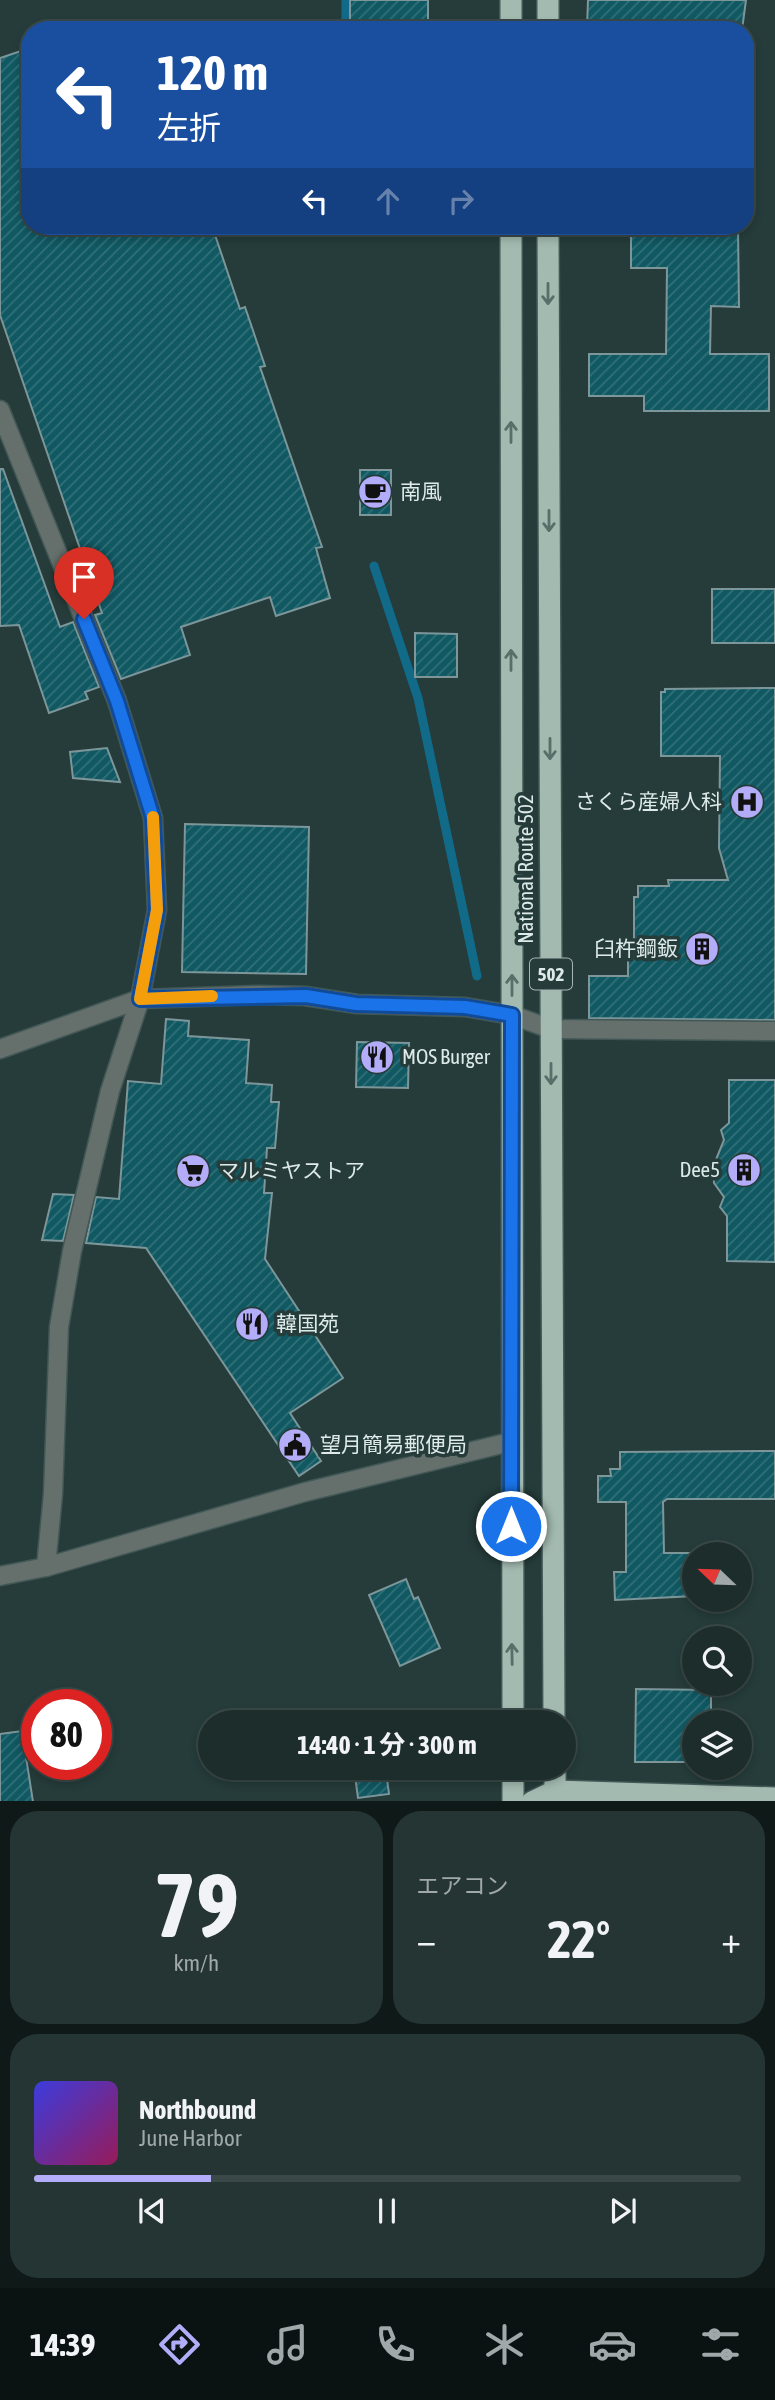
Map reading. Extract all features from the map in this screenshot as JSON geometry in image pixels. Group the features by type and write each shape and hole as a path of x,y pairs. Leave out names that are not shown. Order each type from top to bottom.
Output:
{"highway":[{"path":"511,0 511,21"},
{"path":"548,0 548,21"},
{"name":"National Route 502","path":"511,235 510,1442 513,1710"},
{"name":"National Route 502","path":"548,235 554,1710"},
{"path":"513,1780 513,1801"},
{"path":"532,1801 555,1796 775,1798"}],"street":[{"path":"0,410 117,701 153,818 157,910 140,999 110,1091 72,1251 59,1326 53,1494 46,1567"},
{"path":"0,1049 140,999 306,996 356,1004 465,1007 512,1015 551,1029 775,1031"},
{"path":"0,1576 46,1567 306,1492 510,1442"}],"building":[{"path":"350,0 428,0 428,21 350,21"},
{"path":"588,0 746,0 743,21 587,21"},
{"path":"21,51 21,235 215,235 240,309 245,307 265,366 260,367 322,547 316,548 330,598 276,616 270,597 181,627 190,655 121,679 95,615 102,613 0,315 0,58"},
{"path":"631,235 738,235 739,307 711,306 710,354 769,354 769,411 644,411 644,396 589,396 589,354 666,354 667,268 631,268"},
{"path":"0,469 3,469 60,627 73,622 99,687 85,692 88,699 49,713 19,625 0,626"},
{"name":"南風","path":"360,470 391,470 391,515 360,515"},
{"path":"712,589 775,589 775,643 712,643"},
{"path":"415,633 457,634 457,677 415,677"},
{"path":"775,688 775,1020 589,1018 589,976 628,976 628,942 634,942 634,897 638,897 638,886 669,886 668,880 728,880 719,848 720,756 661,756 661,692 665,692 665,689"},
{"path":"107,748 120,782 73,778 70,752"},
{"path":"185,824 309,827 306,974 182,972"},
{"path":"166,1019 189,1021 188,1036 249,1040 246,1083 272,1085 271,1102 279,1102 275,1148 267,1148 264,1193 272,1193 265,1259 343,1378 290,1413 321,1461 299,1476 146,1248 86,1243 96,1197 119,1199 128,1081 161,1084"},
{"name":"MOS Burger","path":"357,1042 409,1043 408,1088 356,1087"},
{"name":"Dee5","path":"729,1080 775,1080 775,1262 727,1261 727,1216 720,1207 724,1197 714,1183 713,1167 724,1140 721,1130 729,1123"},
{"path":"53,1194 74,1195 63,1241 42,1240"},
{"path":"775,1451 775,1499 667,1499 663,1502 664,1553 682,1553 682,1597 615,1600 614,1572 626,1572 626,1502 598,1502 598,1476 611,1476 610,1469 620,1469 620,1452"},
{"path":"406,1579 414,1599 418,1597 440,1648 400,1666 369,1595"},
{"path":"636,1689 682,1690 682,1696 711,1696 711,1710 682,1710 682,1762 635,1762"},
{"path":"21,1731 21,1780 30,1780 33,1801 0,1801 0,1734"},
{"path":"356,1780 387,1780 389,1794 358,1798"}],"waterway":[{"path":"346,0 346,21"},
{"path":"374,566 418,698 477,976"}],"slow traffic":[{"path":"153,817 157,910 140,999 212,996"}],"place":[{"name":"南風","path":"375,492"},
{"name":"さくら産婦人科","path":"747,802"},
{"name":"臼杵鋼鈑","path":"702,949"},
{"name":"MOS Burger","path":"377,1057"},
{"name":"Dee5","path":"744,1170"},
{"name":"マルミヤストア","path":"193,1171"},
{"name":"韓国苑","path":"252,1324"},
{"name":"望月簡易郵便局","path":"295,1445"}],"route":[{"path":"84,619 117,701 153,818 157,910 140,999 306,996 356,1004 465,1007 512,1015 511,1526"}]}
